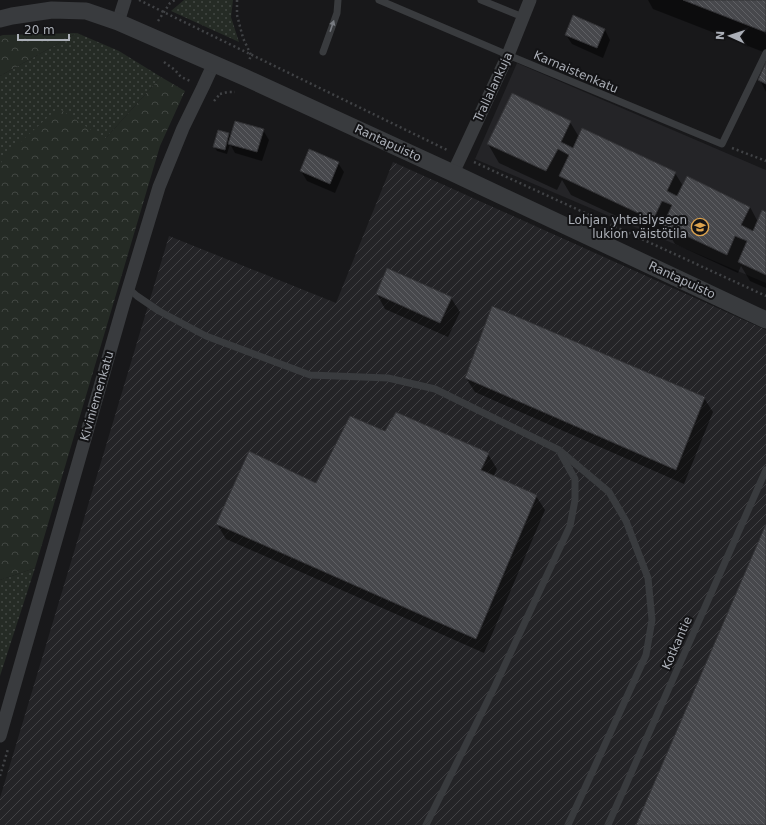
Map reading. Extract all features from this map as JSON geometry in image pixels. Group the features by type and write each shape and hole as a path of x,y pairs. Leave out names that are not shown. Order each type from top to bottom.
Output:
{"street":[{"path":"118,22 125,0"},
{"name":"Trallalankuja","path":"453,173 508,55 530,0"},
{"name":"Rantapuisto","path":"0,19 52,10 86,11 118,22 214,63 766,320"},
{"name":"Kiviniemenkatu","path":"0,736 128,288 159,187 183,128 214,63"}],"lane":[{"path":"324,52 337,13 338,0"},
{"name":"Karnaistenkatu","path":"379,0 722,144"},
{"path":"481,0 523,16"},
{"path":"722,144 766,53"},
{"path":"128,288 159,311 206,336 310,375 388,378 435,389 559,450 609,492 626,521 648,578 652,620 646,655 568,825"},
{"path":"426,825 495,686 570,526 575,500 575,479 559,450"},
{"name":"Kotkantie","path":"608,825 766,470"}],"path":[{"path":"160,60 175,70 181,77 203,87 220,94 234,92 239,88 251,55 243,38 237,15 237,0"},
{"path":"722,144 766,161"}],"shaded area":[{"name":"Lohjan yhteislyseon lukion väistötila","path":"517,63 766,170 766,283 475,159"},
{"path":"393,162 766,330 766,825 0,825 0,798 169,236 336,303"}],"green space":[{"path":"184,0 233,0 231,17 239,42 171,11"},
{"path":"77,33 119,51 161,77 105,139 0,165 0,76"},
{"path":"77,33 0,76 0,36"},
{"path":"161,77 185,91 160,146 35,568 0,580 0,165 4,157 58,108 105,139"},
{"path":"35,568 0,676 0,580"}],"building":[{"path":"683,0 766,0 766,30 765,32"},
{"path":"573,15 605,29 597,48 565,35"},
{"path":"766,62 766,84 758,80"},
{"path":"512,93 571,121 561,142 573,148 582,128 676,172 667,191 677,196 687,176 750,207 741,225 753,231 762,210 766,212 766,275 738,262 747,241 735,236 727,255 663,225 672,205 662,201 653,220 559,176 569,155 558,149 546,171 487,144"},
{"path":"235,121 264,129 257,152 228,144"},
{"path":"218,130 229,133 225,150 213,147"},
{"path":"309,149 339,162 330,184 300,171"},
{"path":"387,268 452,297 440,323 376,294"},
{"path":"492,306 705,397 676,470 465,378"},
{"path":"396,412 489,453 481,470 537,495 476,639 216,524 249,451 316,483 350,416 385,431"},
{"path":"766,524 766,825 636,825"}],"place":[{"name":"Lohjan yhteislyseon lukion väistötila","path":"700,227"}]}
